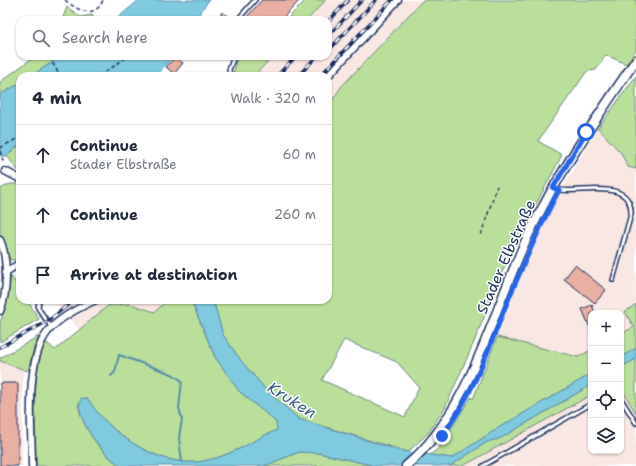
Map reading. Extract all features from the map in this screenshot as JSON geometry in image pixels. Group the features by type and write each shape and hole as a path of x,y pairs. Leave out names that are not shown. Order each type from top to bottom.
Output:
{"street":[{"path":"332,72 398,0"},
{"name":"Stader Elbstraße","path":"406,466 423,452 447,420 458,400 527,238 553,188 586,132 636,60"},
{"path":"5,171 16,177"},
{"path":"0,240 6,272 3,304 0,311"},
{"path":"6,272 16,267"},
{"path":"32,466 32,374 37,350 52,327 73,311 88,304"}],"lane":[{"path":"241,16 255,0"},
{"path":"229,72 233,60"},
{"path":"553,188 563,192 597,189 610,190 621,193 628,199 632,206 632,214 613,280"},
{"path":"38,304 38,308 52,327"},
{"path":"624,404 636,424"},
{"path":"483,466 588,406"}],"path":[{"path":"65,0 76,9 90,12 97,10 103,0"},
{"path":"51,60 58,72"},
{"path":"106,72 122,60"},
{"path":"5,171 0,150 16,140"},
{"path":"481,235 497,186"}],"shaded area":[{"path":"326,0 423,0 341,87 332,101 332,72 258,72 269,60 332,60 332,16 311,16"},
{"path":"598,128 621,153 628,167 636,169 636,304 625,312 634,327 624,332 624,310 588,310 588,352 578,357 497,337 533,245 556,199"},
{"path":"57,304 130,304 109,305 80,331"},
{"path":"130,304 163,304 155,312"},
{"path":"0,361 23,369 22,466 0,466"},
{"path":"624,393 636,413 636,466 463,466 588,397 588,454 624,454"}],"green space":[{"path":"306,0 326,0 311,16 290,16"},
{"path":"423,0 636,0 636,50 626,64 606,55 596,70 587,71 538,141 562,155 509,255 474,342 445,408 428,433 408,452 299,419 267,391 242,362 223,335 214,304 332,304 332,101 341,87","holes":["344,340 397,362 419,387 405,417 322,380"]},
{"path":"67,7 80,16 64,16"},
{"path":"30,60 56,60 37,72 16,72 16,85 0,95 0,82"},
{"path":"269,60 258,72 234,72 236,61"},
{"path":"636,76 636,169 628,167 621,153 598,128"},
{"path":"16,148 16,168 7,156"},
{"path":"10,184 16,184 16,260 10,260 0,234 0,189"},
{"path":"11,276 16,283 16,304 30,304 39,319 0,342 0,322 5,309"},
{"path":"130,304 155,312 163,304 193,304 215,357 239,391 276,422 277,430 236,451 210,460 182,462 150,453 135,444 108,423 88,399 78,404 80,413 88,431 106,454 121,466 36,466 36,385 41,354 46,342 55,350 109,305"},
{"path":"636,304 636,348 624,355 624,332 634,327 625,312"},
{"path":"39,336 34,347 28,371 0,361 0,358"},
{"path":"497,337 578,357 588,352 588,376 500,427 452,458 430,455 439,448 471,397 473,399"},
{"path":"636,359 636,413 624,393 624,365"},
{"path":"588,387 588,397 463,466 450,466 487,442 501,438"},
{"path":"299,452 319,453 375,466 264,466"}],"water":[{"path":"139,0 209,0 198,16 120,16"},
{"path":"56,60 170,60 159,72 37,72"},
{"path":"16,85 16,148 7,156 0,156 0,95"},
{"path":"193,304 214,304 223,335 242,362 267,391 299,419 401,451 452,458 500,427 588,376 588,387 501,438 487,442 450,466 375,466 319,453 299,452 264,466 121,466 106,454 92,436 81,416 81,398 88,399 107,423 120,434 150,453 182,462 197,462 209,460 236,451 277,430 276,422 239,391 215,357"},
{"path":"636,348 636,359 624,365 624,355"}],"building":[{"path":"262,0 300,0 285,16 248,16"},
{"path":"222,12 228,16 220,16"},
{"path":"172,60 179,60 183,63 176,72 172,72 166,67"},
{"path":"575,265 606,290 595,303 564,279"},
{"path":"592,305 594,310 588,310 588,323 582,309"},
{"path":"18,383 18,466 0,466 0,384"}],"waterway":[{"path":"111,376 115,372 119,355 172,374 182,381 179,408 182,419 179,438 182,462"}],"railway":[{"path":"332,18 348,0"},
{"path":"332,32 362,0"},
{"path":"332,47 376,0"},
{"path":"324,72 392,0"},
{"path":"281,72 292,60"},
{"path":"302,72 313,60"},
{"path":"0,347 48,321 69,304"}],"route":[{"path":"442,436 455,420 472,388 532,242 559,190 553,188 586,132"}],"water label":[{"name":"Kruken","path":"292,400"}]}
